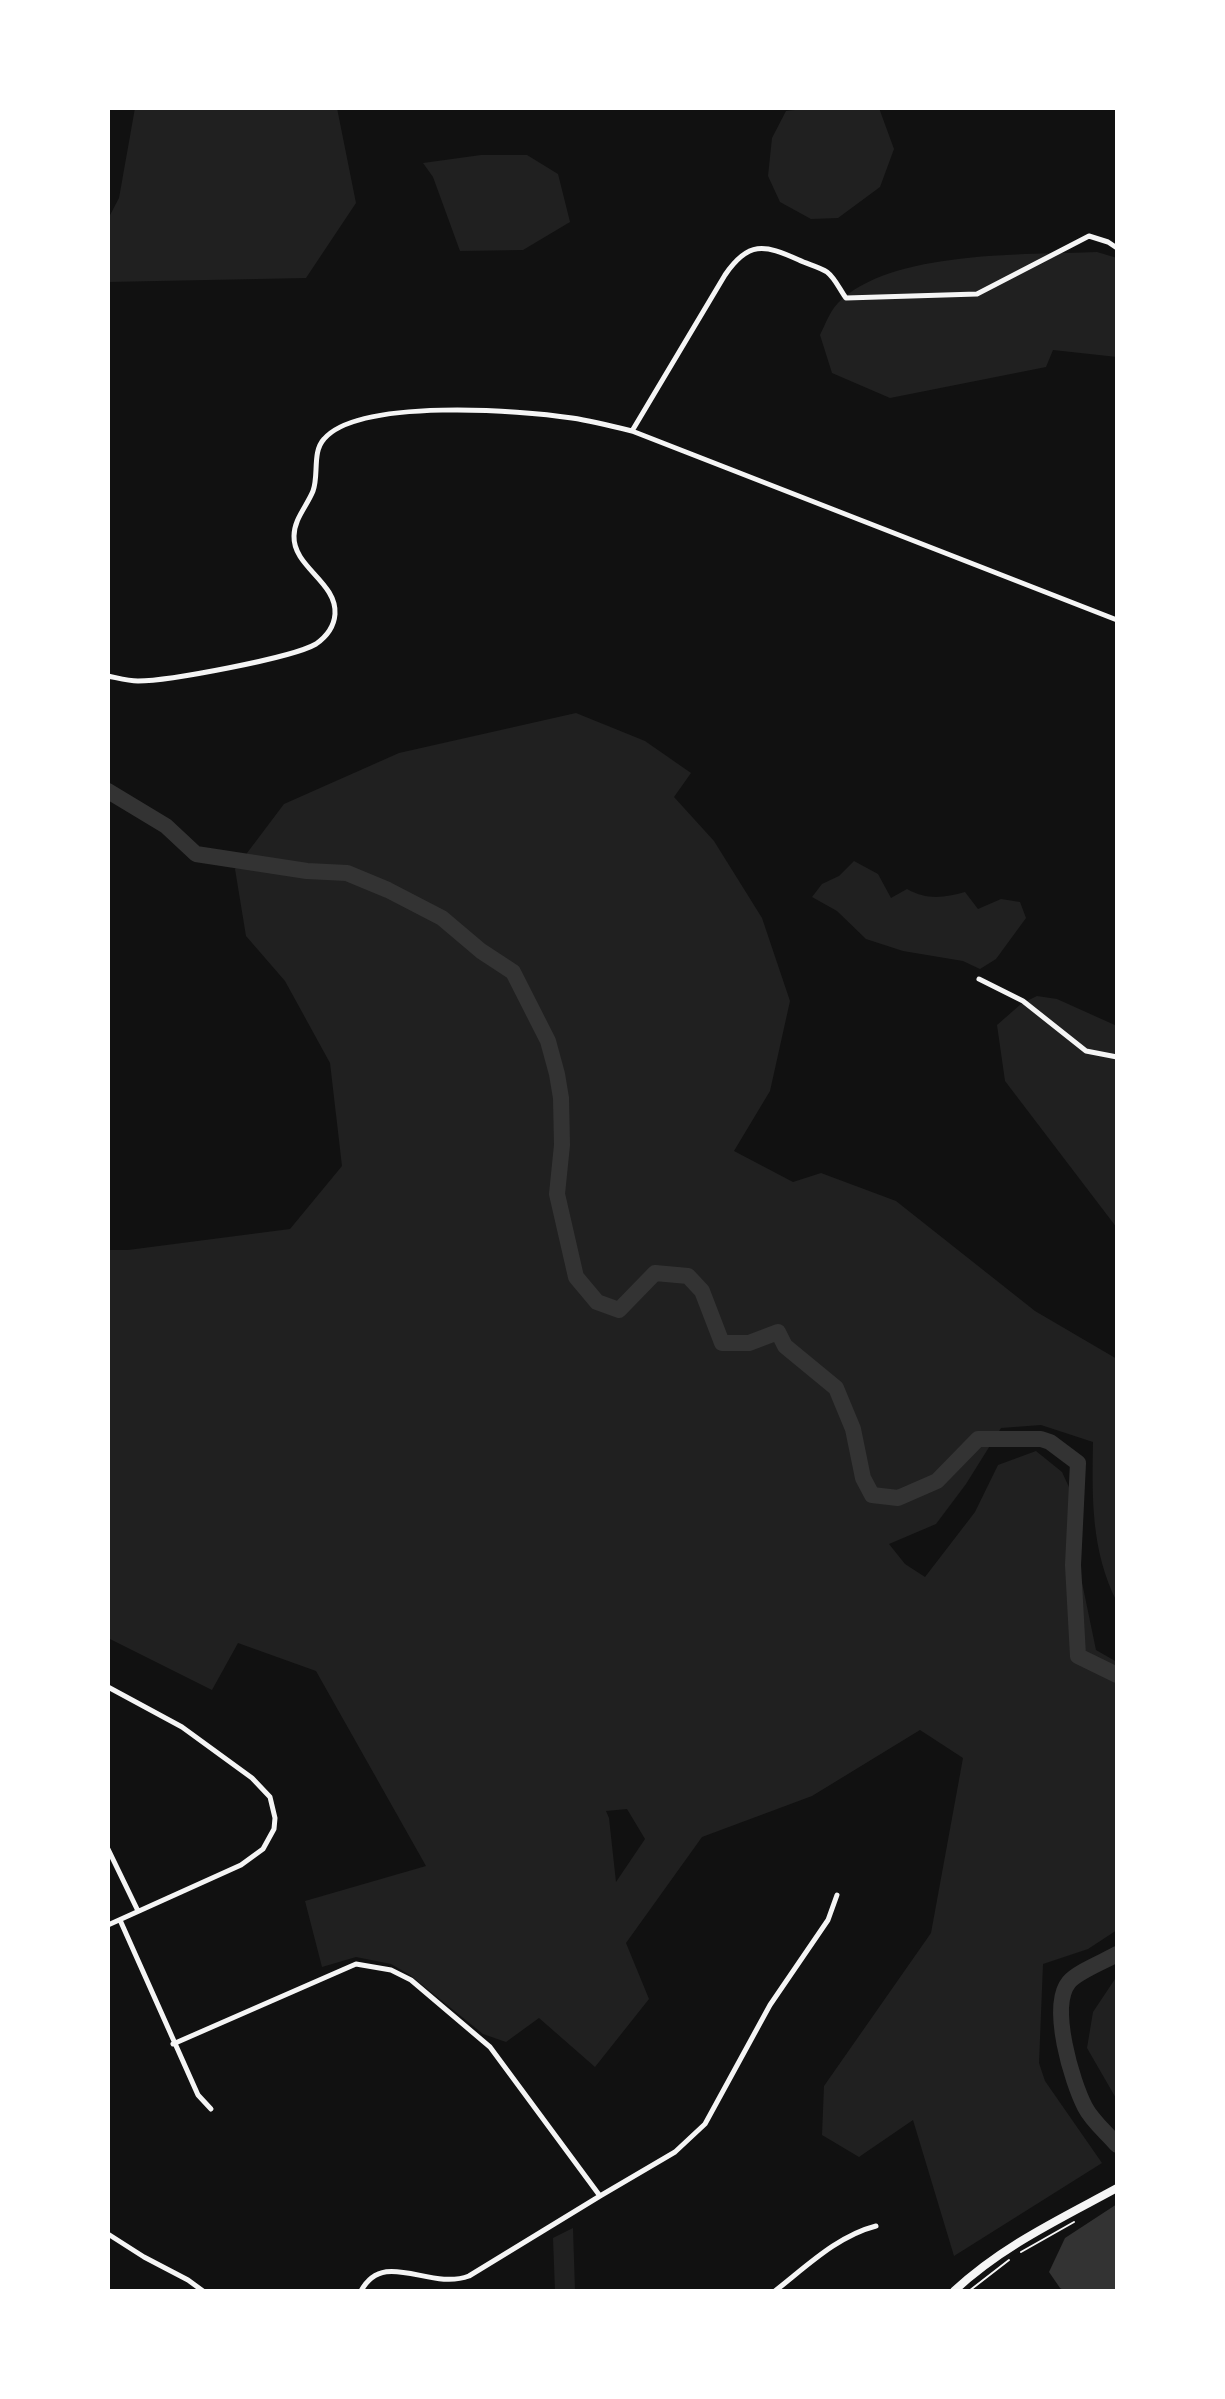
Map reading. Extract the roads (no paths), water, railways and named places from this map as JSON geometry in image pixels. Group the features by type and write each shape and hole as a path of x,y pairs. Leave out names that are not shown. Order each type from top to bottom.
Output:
{"main road":[{"path":"954,2291 993,2258 1018,2242 1117,2188"}],"street":[{"path":"632,431 725,275 747,251 760,247 776,250 828,273 846,298 977,294 1089,236 1117,248"},
{"path":"108,676 138,681 235,665 303,649 328,633 334,622 335,607 330,595 297,551 294,532 314,488 318,448 336,428 391,413 450,411 556,415 632,431 1117,620"},
{"path":"979,979 1023,1001 1086,1051 1117,1057"},
{"path":"108,1687 194,1735 262,1786 274,1808 274,1829 263,1849 253,1857 108,1925"},
{"path":"108,1849 138,1911"},
{"path":"361,2291 373,2277 392,2270 439,2281 463,2278 675,2152 705,2124 770,2005 828,1920 837,1895"},
{"path":"120,1920 173,2044 198,2095 211,2109"},
{"path":"173,2044 356,1964 391,1970 411,1980 490,2047 600,2196"},
{"path":"775,2291 837,2243 876,2226"},
{"path":"108,2234 203,2291"}],"waterway":[{"path":"108,791 166,826 196,854 307,871 347,873 388,890 442,918 481,951 513,972 548,1041 557,1074 562,1145 557,1194 576,1277 597,1302 619,1310 655,1273 688,1276 702,1291 722,1343 749,1343 778,1332 785,1346 836,1388 853,1429 863,1478 872,1495 898,1498 937,1481 978,1439 1041,1439 1078,1463 1073,1565 1078,1656 1117,1675"},
{"path":"1117,1954 1073,1978 1063,1993 1061,2008 1069,2063 1080,2095 1092,2117 1117,2145"}]}
